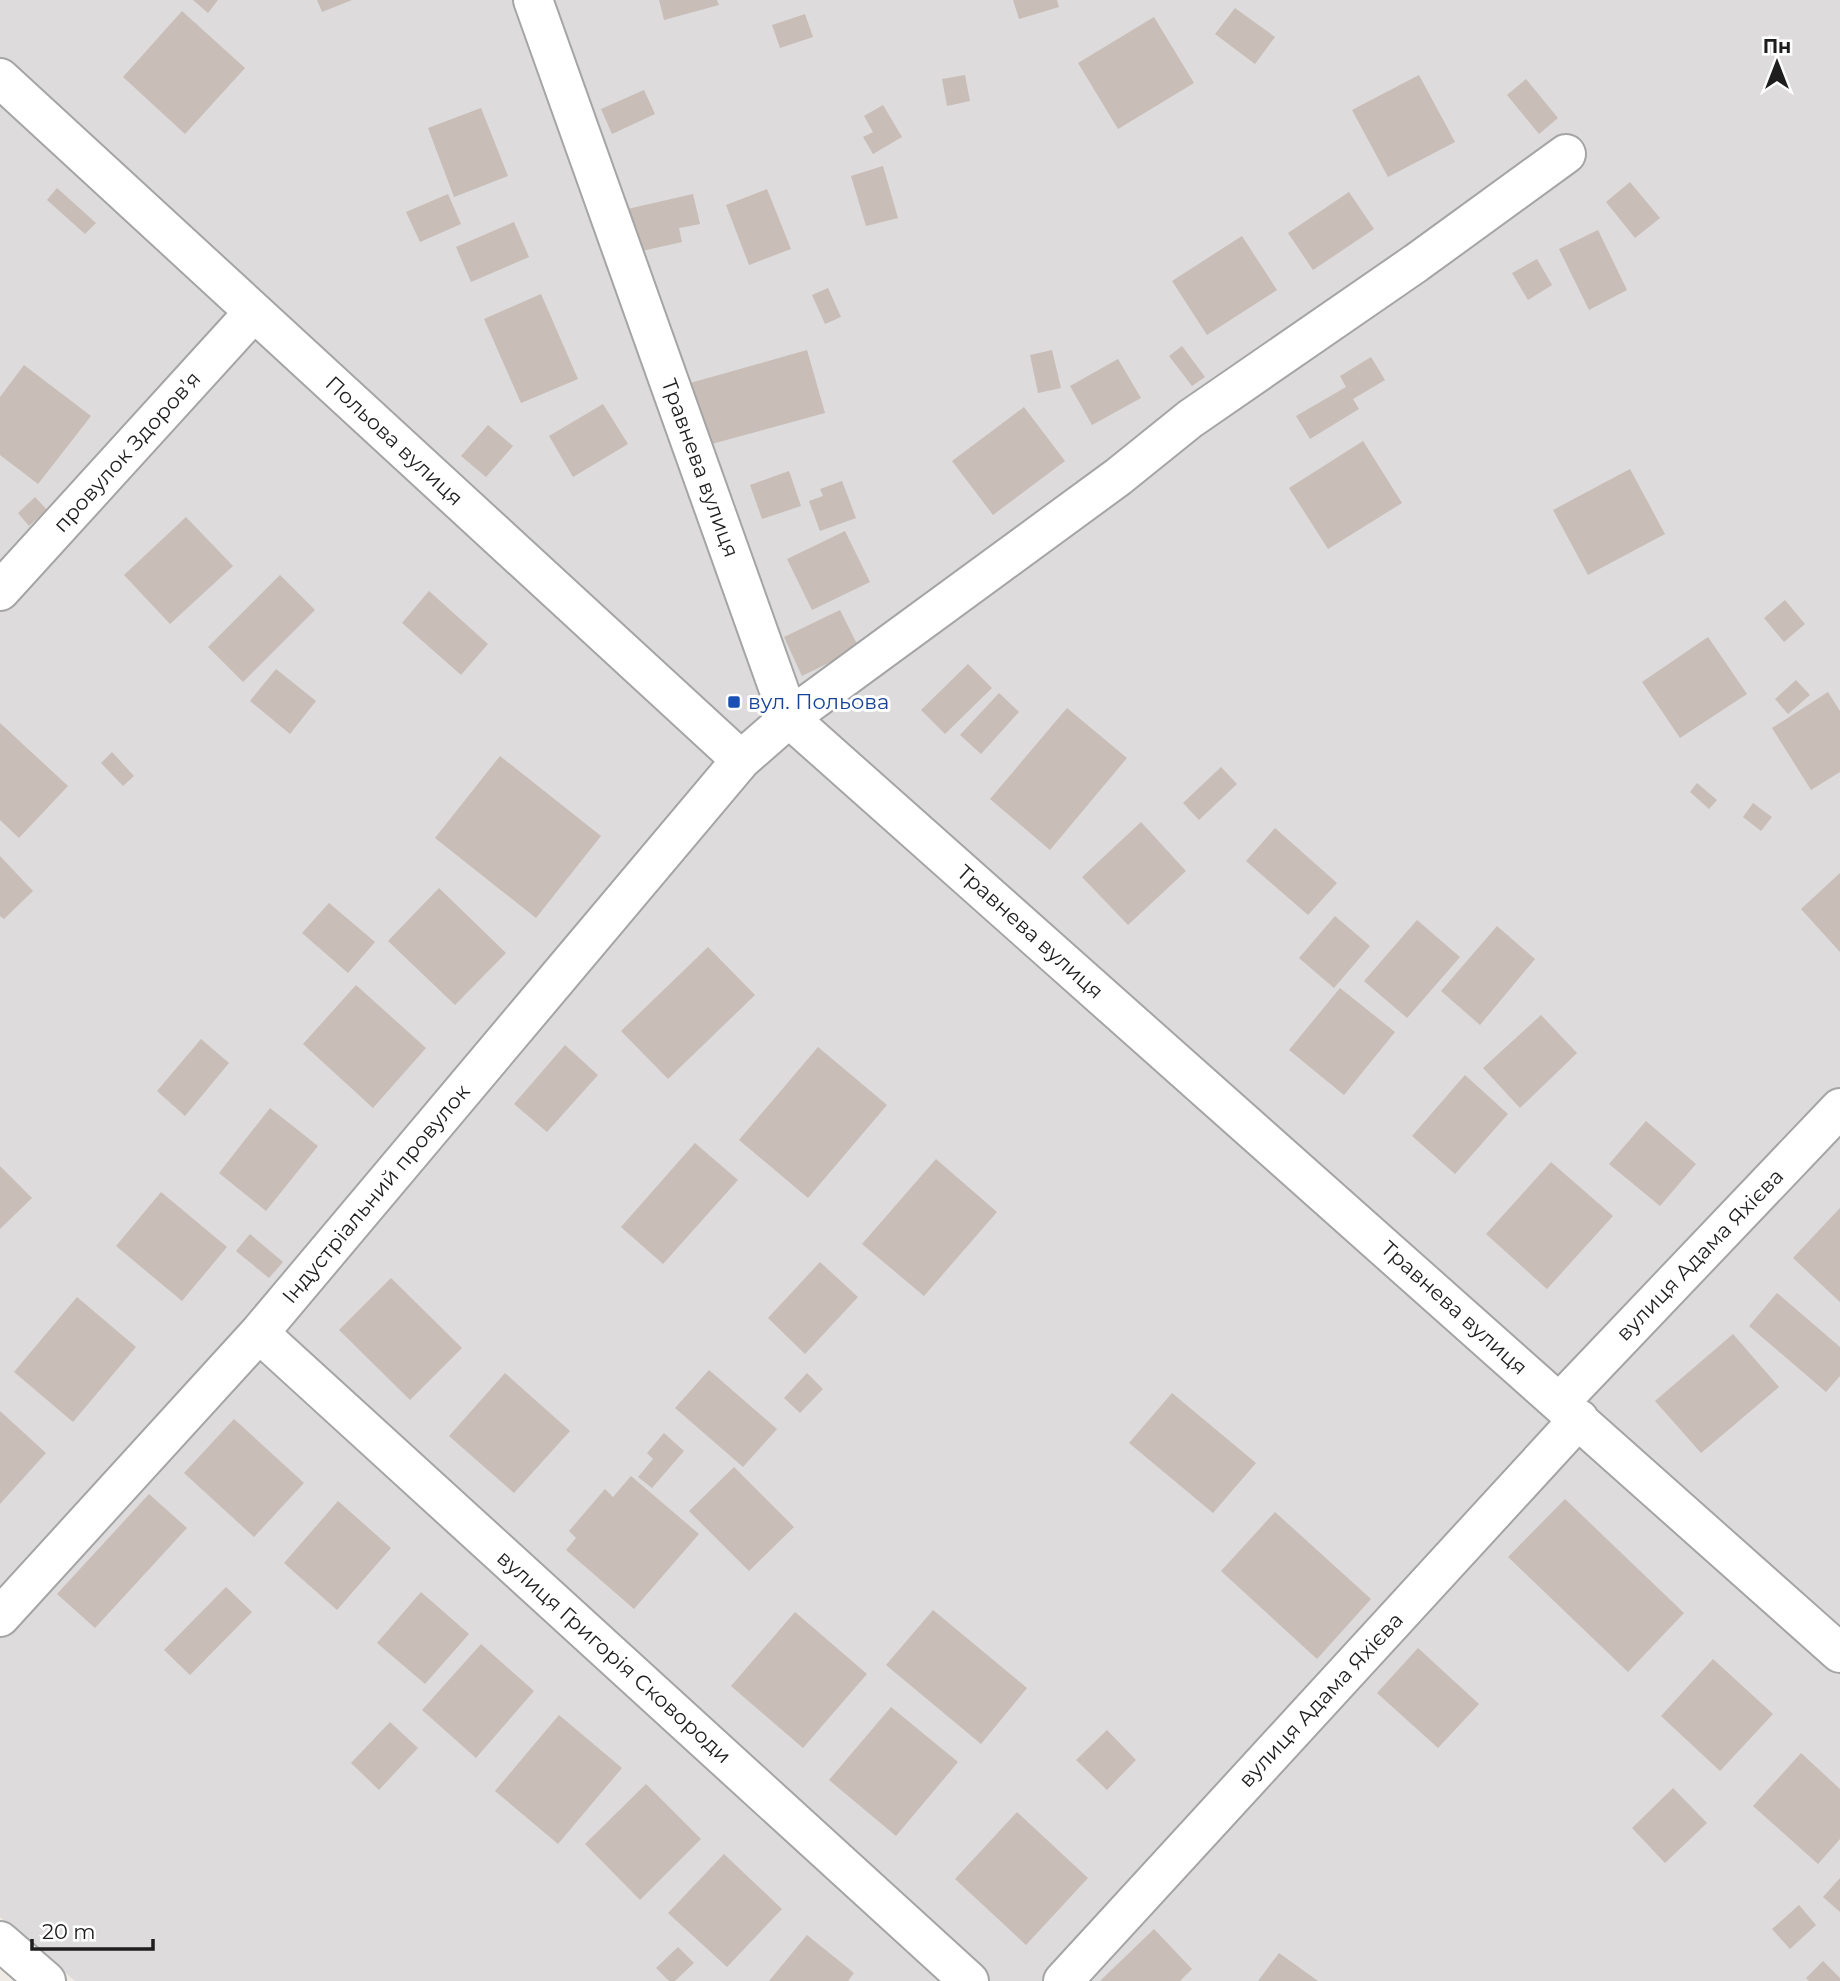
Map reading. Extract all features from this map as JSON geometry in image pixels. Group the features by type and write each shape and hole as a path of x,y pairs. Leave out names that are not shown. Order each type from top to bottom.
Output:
{"street":[{"name":"Травнева вулиця","path":"533,0 789,718 1840,1653"},
{"name":"Польова вулиця","path":"0,78 741,760"},
{"path":"741,760 789,718 1118,477 1190,419 1416,263 1566,154"},
{"name":"провулок Здоровʼя","path":"0,591 254,312"},
{"name":"Індустріальний провулок","path":"0,1617 259,1333 741,760"},
{"name":"вулиця Адама Яхієва","path":"1063,1981 1840,1108"},
{"name":"вулиця Григорія Сковороди","path":"259,1333 970,1981"},
{"path":"0,1941 47,1981"}],"shaded area":[{"path":"0,0 1840,0 1840,1981 75,1981 0,1917"}],"building":[{"path":"193,0 218,0 208,13"},
{"path":"317,0 352,0 322,12"},
{"path":"659,0 717,0 719,5 664,20"},
{"path":"1013,0 1057,0 1059,7 1019,19"},
{"path":"1235,8 1275,37 1255,64 1215,34"},
{"path":"182,11 245,68 185,134 123,77"},
{"path":"805,14 813,37 780,48 772,25"},
{"path":"1154,17 1194,83 1118,129 1078,63"},
{"path":"965,75 970,101 947,106 942,79"},
{"path":"1419,75 1455,142 1388,177 1352,110"},
{"path":"1526,79 1558,118 1539,134 1507,95"},
{"path":"644,90 655,114 612,134 601,109"},
{"path":"883,105 902,137 873,154 863,137 873,132 864,116"},
{"path":"481,108 508,176 454,197 428,128"},
{"path":"883,166 898,218 866,226 851,176"},
{"path":"1630,182 1660,218 1635,238 1606,202"},
{"path":"57,188 96,223 85,234 47,200"},
{"path":"767,189 791,249 749,265 726,205"},
{"path":"1349,192 1374,229 1313,270 1288,233"},
{"path":"448,194 461,224 420,242 406,212"},
{"path":"693,194 700,224 679,228 682,242 633,253 623,210"},
{"path":"514,222 529,257 471,282 456,247"},
{"path":"1598,230 1627,290 1589,310 1559,249"},
{"path":"1242,236 1277,290 1207,335 1172,281"},
{"path":"1537,259 1552,285 1528,300 1512,273"},
{"path":"828,288 841,317 825,324 812,295"},
{"path":"541,294 578,379 521,403 484,319"},
{"path":"1182,346 1205,377 1192,386 1169,356"},
{"path":"807,350 825,413 708,445 690,383"},
{"path":"1052,350 1061,388 1038,393 1030,355"},
{"path":"1371,357 1385,380 1353,399 1359,409 1310,439 1296,416 1346,387 1340,376"},
{"path":"1118,359 1141,398 1092,425 1070,386"},
{"path":"24,365 91,416 38,484 0,455 0,397"},
{"path":"603,404 628,444 573,477 549,436"},
{"path":"1024,407 1065,461 993,515 952,461"},
{"path":"488,425 513,446 486,477 461,456"},
{"path":"1363,441 1402,503 1328,549 1289,488"},
{"path":"1630,469 1665,534 1588,575 1553,510"},
{"path":"789,471 801,506 762,519 750,485"},
{"path":"842,481 856,518 820,531 809,501 823,496 820,489"},
{"path":"35,497 47,510 29,526 18,513"},
{"path":"186,517 233,566 170,624 124,575"},
{"path":"845,531 870,582 812,610 787,559"},
{"path":"280,575 315,610 243,682 208,647"},
{"path":"429,591 488,644 461,675 402,623"},
{"path":"1785,600 1805,624 1784,642 1764,618"},
{"path":"840,610 859,648 802,676 784,637"},
{"path":"1708,637 1747,694 1680,738 1642,682"},
{"path":"968,664 992,688 945,734 921,710"},
{"path":"276,669 316,701 290,734 250,701"},
{"path":"1796,680 1810,695 1788,714 1775,699"},
{"path":"1828,692 1840,711 1840,772 1811,790 1772,728"},
{"path":"999,693 1019,712 981,754 960,735"},
{"path":"1067,708 1127,758 1050,850 990,799"},
{"path":"0,723 68,786 19,838 0,820"},
{"path":"112,752 134,776 123,786 101,763"},
{"path":"500,756 601,836 536,918 435,838"},
{"path":"1221,767 1237,784 1199,820 1183,803"},
{"path":"1697,783 1717,800 1709,809 1690,792"},
{"path":"1753,803 1772,817 1761,831 1743,817"},
{"path":"1141,822 1186,871 1128,925 1082,877"},
{"path":"1275,828 1337,883 1308,915 1246,861"},
{"path":"0,856 33,891 4,919 0,916"},
{"path":"1840,873 1840,952 1801,909"},
{"path":"439,888 506,953 455,1005 388,941"},
{"path":"329,903 375,942 348,973 302,933"},
{"path":"1335,916 1370,946 1334,988 1299,958"},
{"path":"1417,920 1460,957 1407,1018 1364,981"},
{"path":"1497,926 1535,959 1480,1025 1441,991"},
{"path":"708,947 755,995 668,1079 621,1031"},
{"path":"356,985 426,1048 373,1108 303,1044"},
{"path":"1340,988 1395,1032 1344,1095 1289,1050"},
{"path":"1541,1015 1577,1053 1520,1108 1483,1068"},
{"path":"201,1039 229,1063 185,1116 157,1091"},
{"path":"565,1045 598,1075 547,1132 514,1104"},
{"path":"818,1047 887,1105 808,1198 739,1140"},
{"path":"1465,1075 1508,1114 1455,1174 1412,1136"},
{"path":"270,1108 318,1146 266,1211 219,1173"},
{"path":"1646,1121 1696,1164 1660,1206 1609,1164"},
{"path":"695,1143 738,1180 663,1264 621,1227"},
{"path":"936,1159 997,1212 924,1296 862,1244"},
{"path":"1551,1162 1613,1216 1547,1289 1486,1234"},
{"path":"0,1166 32,1198 0,1229"},
{"path":"161,1192 227,1247 182,1301 116,1246"},
{"path":"1840,1208 1840,1302 1793,1258"},
{"path":"250,1234 283,1262 269,1278 236,1251"},
{"path":"820,1262 858,1297 805,1354 768,1318"},
{"path":"391,1278 462,1348 410,1400 339,1330"},
{"path":"1777,1293 1840,1347 1840,1376 1826,1392 1749,1326"},
{"path":"77,1297 136,1347 73,1422 14,1372"},
{"path":"1733,1334 1779,1387 1701,1453 1655,1401"},
{"path":"709,1370 777,1429 743,1467 675,1408"},
{"path":"505,1373 570,1431 514,1493 449,1436"},
{"path":"807,1373 823,1389 800,1413 784,1398"},
{"path":"1172,1393 1256,1463 1213,1513 1129,1443"},
{"path":"0,1411 46,1453 0,1504"},
{"path":"234,1419 304,1483 254,1537 184,1473"},
{"path":"664,1433 684,1451 652,1488 638,1477 653,1459 647,1453"},
{"path":"734,1467 794,1527 749,1571 689,1511"},
{"path":"631,1476 699,1534 634,1609 566,1550 576,1538 569,1531 605,1489 613,1497"},
{"path":"149,1494 187,1528 95,1628 57,1594"},
{"path":"1565,1499 1684,1613 1628,1672 1508,1557"},
{"path":"338,1501 391,1548 337,1610 284,1563"},
{"path":"1275,1512 1371,1599 1317,1659 1221,1571"},
{"path":"226,1587 252,1612 190,1675 164,1650"},
{"path":"421,1592 469,1634 425,1684 377,1643"},
{"path":"933,1610 1027,1688 981,1744 886,1665"},
{"path":"795,1612 867,1674 803,1748 731,1686"},
{"path":"481,1644 534,1691 476,1758 422,1710"},
{"path":"1418,1648 1479,1704 1438,1748 1377,1693"},
{"path":"1713,1659 1773,1714 1720,1771 1661,1716"},
{"path":"891,1707 958,1762 896,1836 829,1780"},
{"path":"559,1715 622,1768 558,1844 495,1791"},
{"path":"390,1722 418,1748 379,1790 351,1763"},
{"path":"1107,1730 1136,1760 1107,1790 1076,1760"},
{"path":"1801,1753 1840,1789 1840,1839 1818,1864 1753,1806"},
{"path":"646,1784 701,1839 640,1900 585,1844"},
{"path":"1673,1788 1707,1823 1665,1863 1632,1828"},
{"path":"1017,1812 1088,1878 1026,1945 955,1879"},
{"path":"724,1854 782,1909 727,1967 668,1913"},
{"path":"1840,1878 1840,1912 1823,1897"},
{"path":"1799,1905 1816,1925 1790,1949 1772,1929"},
{"path":"1154,1929 1192,1969 1180,1981 1100,1981"},
{"path":"807,1935 854,1973 848,1981 769,1981"},
{"path":"678,1947 694,1963 675,1981 669,1981 656,1968"},
{"path":"1279,1953 1318,1981 1258,1981"},
{"path":"1823,1961 1840,1981 1809,1981 1806,1978"}],"place":[{"name":"вул. Польова","path":"734,702"}]}
